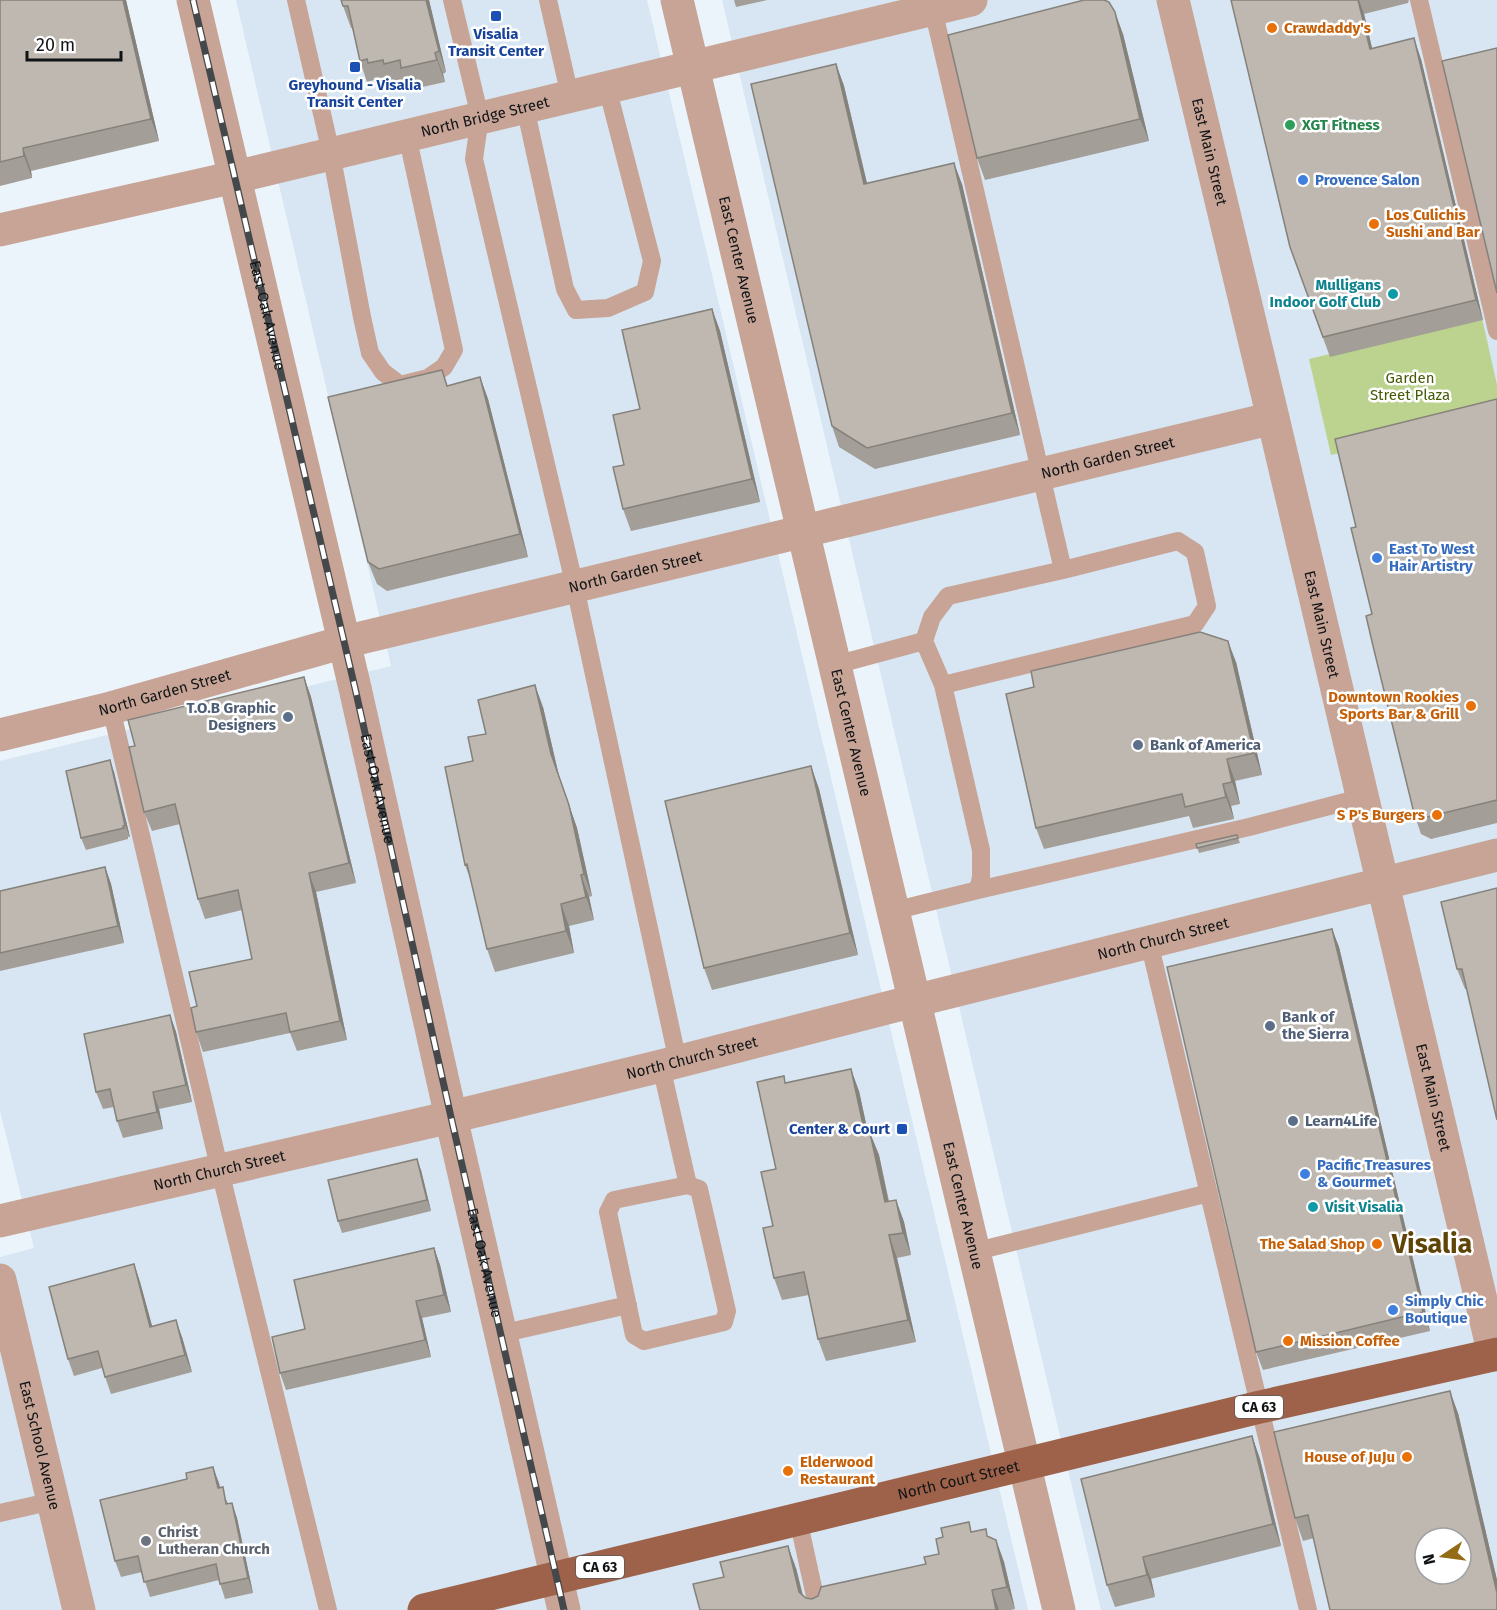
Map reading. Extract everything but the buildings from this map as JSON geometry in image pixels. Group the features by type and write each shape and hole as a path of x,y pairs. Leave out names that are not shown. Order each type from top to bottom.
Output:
{"main road":[{"name":"North Court Street","path":"424,1610 1260,1407 1496,1359"}],"street":[{"name":"East Oak Avenue","path":"193,0 344,642 564,1610"},
{"name":"East Center Avenue","path":"677,0 1059,1610"},
{"name":"North Bridge Street","path":"0,230 235,177 926,7 971,0"},
{"name":"East Main Street","path":"1173,0 1496,1359"},
{"name":"North Garden Street","path":"0,735 111,708 344,642 1273,418"},
{"name":"North Church Street","path":"0,1221 669,1064 1497,855"},
{"name":"East School Avenue","path":"0,1280 79,1610"}],"lane":[{"path":"296,0 331,153 370,354 383,372 400,385 428,378 444,367 454,350 407,135"},
{"path":"452,0 480,117 474,159 575,587 669,1064 688,1185"},
{"path":"548,0 570,96"},
{"path":"1419,0 1497,331"},
{"path":"926,7 1042,474 1063,570"},
{"path":"525,107 565,289 576,310 608,308 645,292 652,261 607,87"},
{"path":"943,685 1194,624 1207,606 1195,552 1178,541 948,596 932,617 924,641 943,685 981,850 981,877 978,890"},
{"path":"835,665 924,641"},
{"path":"111,708 220,1171 328,1610"},
{"path":"893,911 1249,827 1364,797"},
{"path":"1149,942 1308,1610"},
{"path":"688,1185 699,1189 727,1311 724,1322 644,1341 634,1335 608,1212 614,1200 688,1185"},
{"path":"974,1251 1209,1193"},
{"path":"500,1334 628,1305"},
{"path":"0,1514 53,1501"},
{"path":"798,1519 818,1610"}],"shaded area":[{"path":"236,0 647,0 1028,1610 0,1610 0,1257 34,1248 0,1111 0,761 391,666"},
{"path":"722,0 1497,0 1497,1610 1101,1610"}],"green space":[{"name":"Garden Street Plaza","path":"1482,318 1497,385 1497,417 1331,455 1309,359"}],"railway":[{"path":"193,0 355,688 564,1610"}],"place":[{"name":"Visalia Transit Center","path":"496,16"},
{"name":"Crawdaddy's","path":"1272,28"},
{"name":"Greyhound - Visalia Transit Center","path":"355,67"},
{"name":"XGT Fitness","path":"1290,125"},
{"name":"Provence Salon","path":"1303,180"},
{"name":"Los Culichis Sushi and Bar","path":"1374,224"},
{"name":"Mulligans Indoor Golf Club","path":"1393,294"},
{"name":"East To West Hair Artistry","path":"1377,558"},
{"name":"Downtown Rookies Sports Bar & Grill","path":"1471,706"},
{"name":"T.O.B Graphic Designers","path":"288,717"},
{"name":"Bank of America","path":"1138,745"},
{"name":"S P's Burgers","path":"1437,815"},
{"name":"Bank of the Sierra","path":"1270,1026"},
{"name":"Learn4Life","path":"1293,1121"},
{"name":"Center & Court","path":"902,1129"},
{"name":"Pacific Treasures & Gourmet","path":"1305,1174"},
{"name":"Visit Visalia","path":"1313,1207"},
{"name":"The Salad Shop","path":"1377,1244"},
{"name":"Simply Chic Boutique","path":"1393,1310"},
{"name":"Mission Coffee","path":"1288,1341"},
{"name":"House of JuJu","path":"1407,1457"},
{"name":"Elderwood Restaurant","path":"788,1471"},
{"name":"Christ Lutheran Church","path":"146,1541"}],"district":[{"name":"Visalia","path":"1432,1244"}]}
